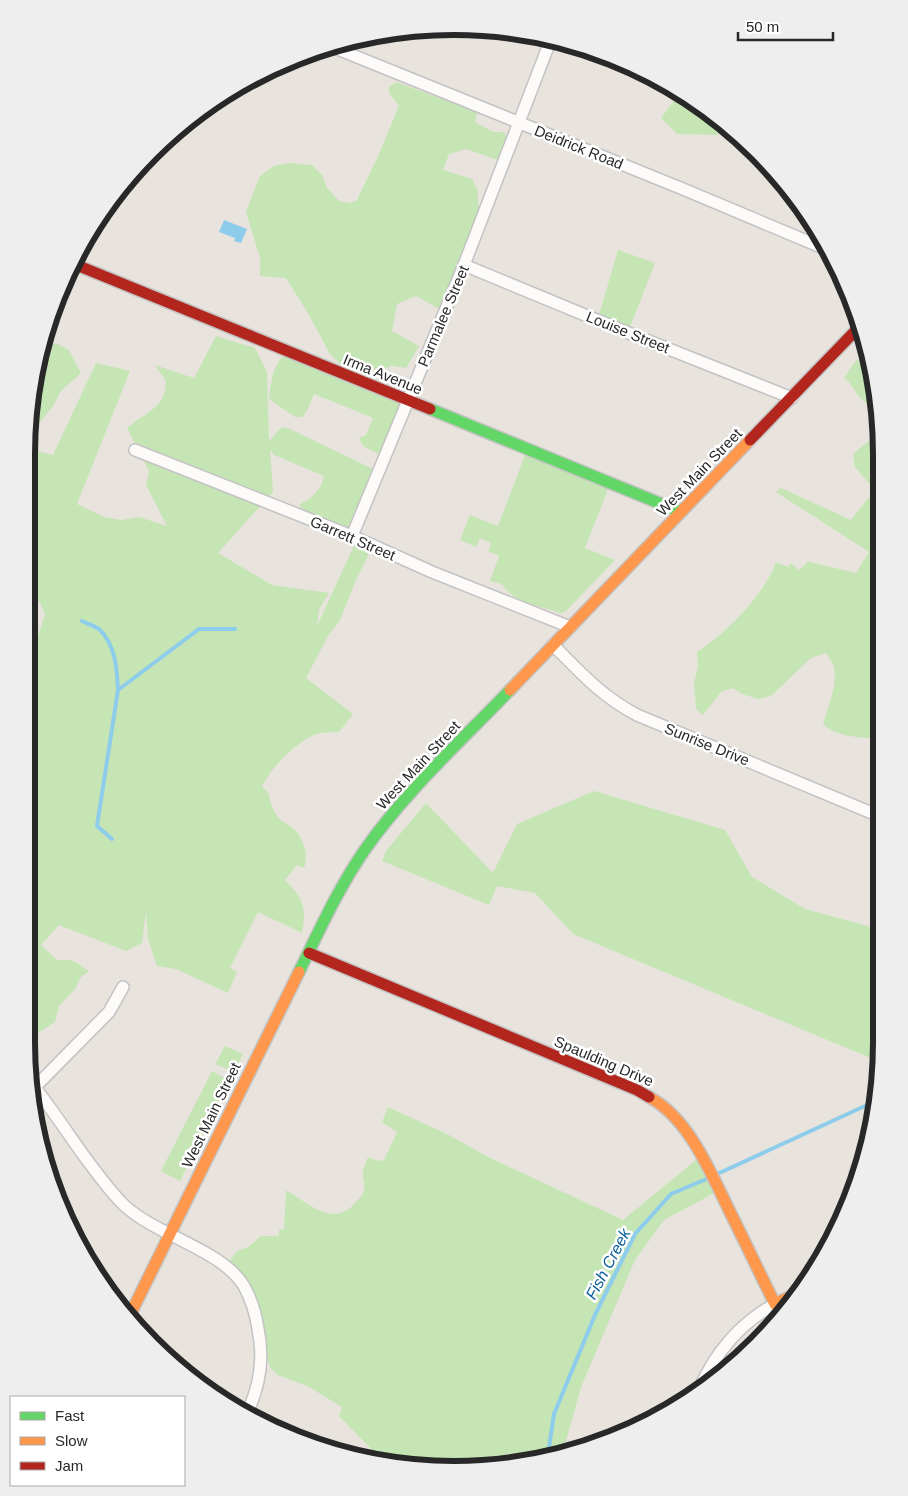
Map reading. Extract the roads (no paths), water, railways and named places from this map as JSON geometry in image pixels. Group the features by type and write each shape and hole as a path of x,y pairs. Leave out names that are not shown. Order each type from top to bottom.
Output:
{"street":[{"name":"Parmalee Street","path":"352,536 464,265 548,46"},
{"name":"Deidrick Road","path":"341,50 677,186 817,245"},
{"name":"Louise Street","path":"464,265 792,398"},
{"name":"Irma Avenue","path":"79,266 681,512"},
{"name":"West Main Street","path":"132,1310 352,868 381,827 413,791 855,332"},
{"name":"Garrett Street","path":"135,450 352,536 432,572 570,627"},
{"name":"Sunrise Drive","path":"553,645 596,688 614,702 637,715 873,813"},
{"name":"Spaulding Drive","path":"309,953 637,1090 655,1100 666,1109 702,1155 777,1308"},
{"path":"37,1083 109,1012 123,987"},
{"path":"38,1092 96,1172 125,1206 169,1235 214,1258 227,1267 244,1286 258,1326 261,1350 260,1376 249,1408"},
{"path":"704,1378 726,1345 752,1319 776,1310"}],"water":[{"path":"224,220 247,229 241,243 234,241 235,238 219,232"}],"waterway":[{"path":"82,621 94,626 105,636 116,666 118,690 97,826 112,839"},
{"path":"118,690 199,629 235,629"},
{"name":"Fish Creek","path":"715,1175 868,1105"},
{"name":"Fish Creek","path":"549,1450 554,1414 595,1315 635,1234 671,1194 709,1178"}]}
